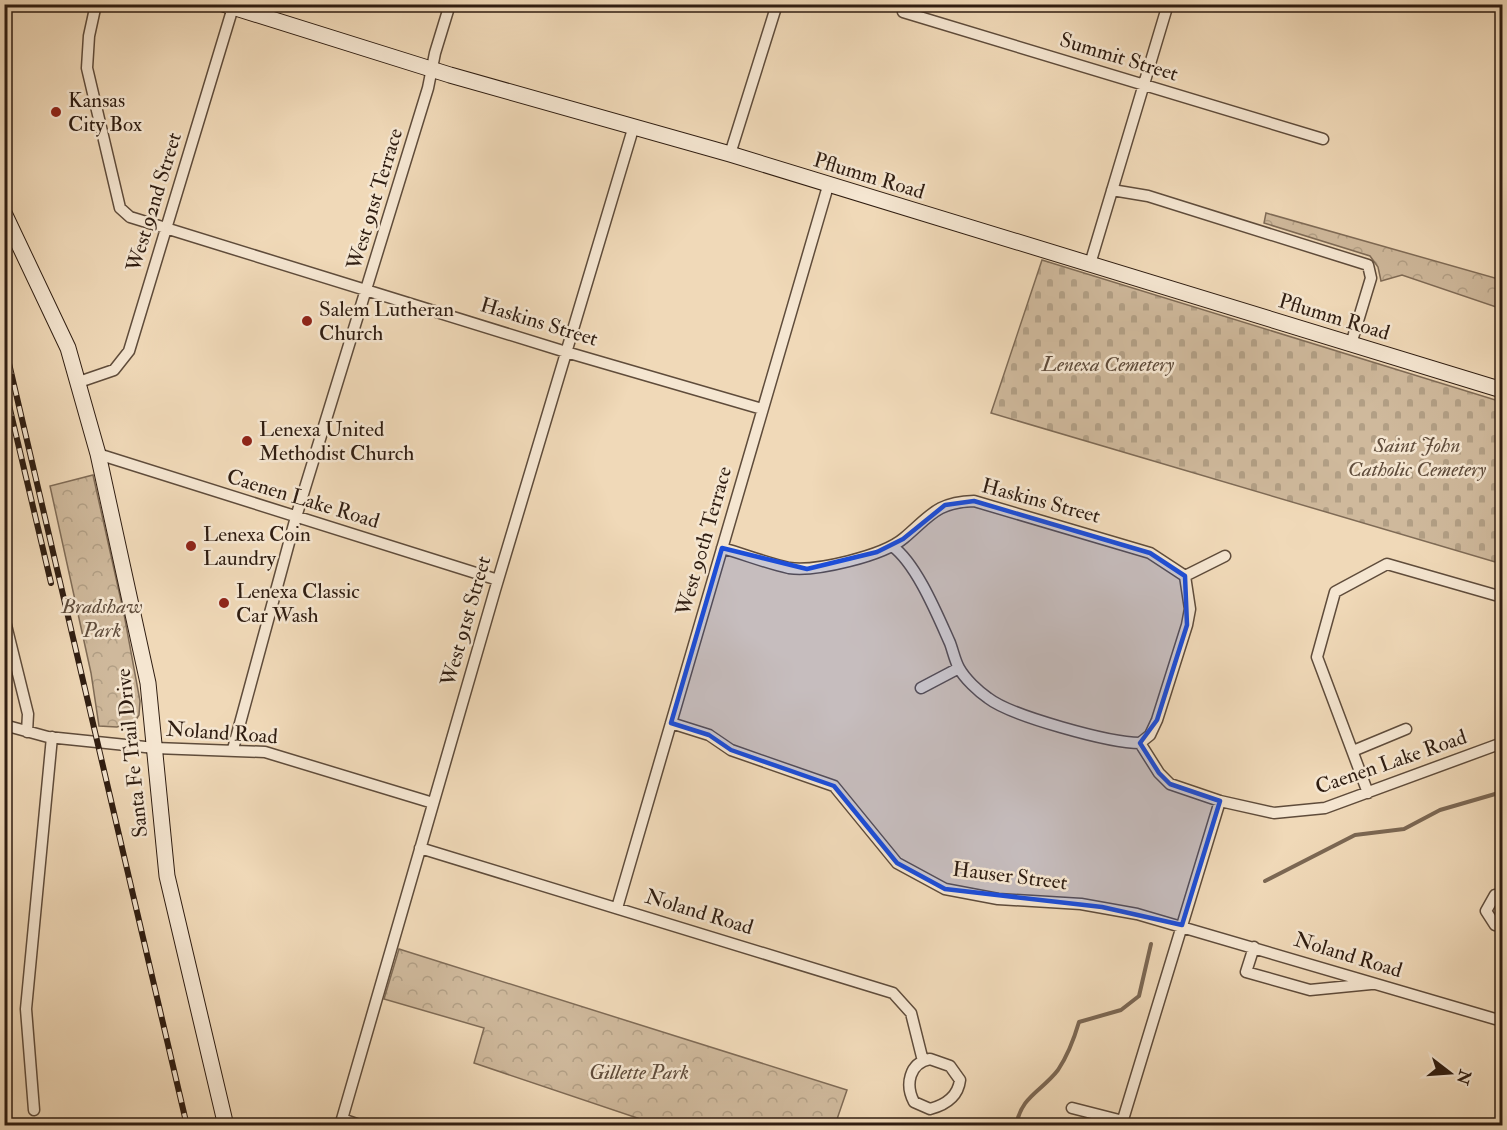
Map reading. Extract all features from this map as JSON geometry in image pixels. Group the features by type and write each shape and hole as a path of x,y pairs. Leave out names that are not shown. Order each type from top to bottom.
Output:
{"main road":[{"name":"Pflumm Road","path":"230,6 432,70 633,129 730,154 828,186 1503,390"},
{"name":"Santa Fe Trail Drive","path":"4,213 58,327 79,382 98,454 148,683 167,876 226,1125"}],"street":[{"name":"Haskins Street","path":"96,4 89,36 87,68 120,208 130,217 368,288 566,352 762,409"},
{"name":"West 91st Terrace","path":"233,749 296,517 368,288 450,4"},
{"path":"730,154 777,4"},
{"path":"1090,264 1168,4"},
{"name":"West 92nd Street","path":"79,382 114,370 129,351 167,228 230,6"},
{"name":"Summit Street","path":"903,12 1323,139"},
{"name":"West 91st Street","path":"341,1122 498,580 633,129"},
{"name":"West 90th Terrace","path":"617,908 828,186"},
{"path":"1112,190 1148,196 1368,265 1371,278 1351,344"},
{"name":"Caenen Lake Road","path":"98,454 498,580"},
{"name":"Haskins Street","path":"892,546 903,539 930,513 945,505 974,501 1150,553 1185,576"},
{"path":"722,548 789,568 807,569 877,552 892,546 905,555 949,641 959,668 987,698 1002,707 1121,743 1140,743 1150,735 1157,720 1187,625 1190,609 1185,576 1225,556"},
{"path":"1368,793 1317,657 1335,592 1387,564 1503,597"},
{"path":"4,617 28,714 27,732"},
{"path":"921,688 959,668"},
{"name":"Hauser Street","path":"671,723 709,735 737,753 834,786 897,863 945,889 998,899 1102,907 1182,925"},
{"name":"Noland Road","path":"4,725 52,737 155,748 233,749 265,752 298,760 433,803"},
{"path":"1353,751 1407,729"},
{"path":"34,1110 26,1008 52,737"},
{"name":"Caenen Lake Road","path":"1140,743 1170,784 1220,801 1264,811 1299,812 1325,808 1503,743"},
{"path":"1072,1108 1122,1123 1220,801"},
{"name":"Noland Road","path":"420,848 893,993 911,1013 923,1060"},
{"path":"1503,894 1495,895 1486,911 1495,925 1503,927"},
{"name":"Noland Road","path":"1182,925 1503,1021"},
{"path":"1254,947 1246,972 1310,990 1378,984"},
{"path":"930,1059 950,1066 960,1080 959,1090 950,1100 930,1109 914,1102 909,1092 910,1073 923,1060 930,1059"},
{"path":"341,1122 362,1125"}],"highlighted area":[{"path":"974,501 1150,553 1185,576 1187,625 1157,720 1140,743 1159,773 1170,784 1220,801 1182,925 1102,907 945,889 897,863 834,786 731,750 709,735 671,723 722,548 807,569 877,552 903,539 945,505"}],"green space":[{"path":"1266,213 1502,280 1502,309 1402,275 1381,281 1378,267 1370,256 1264,223"},
{"name":"Lenexa Cemetery","path":"1042,260 1502,402 1502,564 991,413"},
{"name":"Bradshaw Park","path":"93,475 124,614 140,701 139,715 134,723 132,721 117,727 99,726 91,673 50,486"},
{"name":"Gillette Park","path":"399,949 847,1090 835,1125 658,1125 474,1063 484,1028 384,999"}],"waterway":[{"path":"1265,881 1355,835 1404,829 1440,810 1502,792"},
{"path":"1016,1126 1027,1101 1062,1064 1079,1022 1121,1010 1139,996 1151,944"}],"railway":[{"path":"4,342 187,1126"},
{"path":"4,384 51,583"}],"place":[{"name":"Kansas City Box","path":"56,112"},
{"name":"Salem Lutheran Church","path":"307,321"},
{"name":"Lenexa United Methodist Church","path":"247,441"},
{"name":"Lenexa Coin Laundry","path":"191,546"},
{"name":"Lenexa Classic Car Wash","path":"224,603"}],"park label":[{"name":"Saint John Catholic Cemetery","path":"1417,457"}]}
